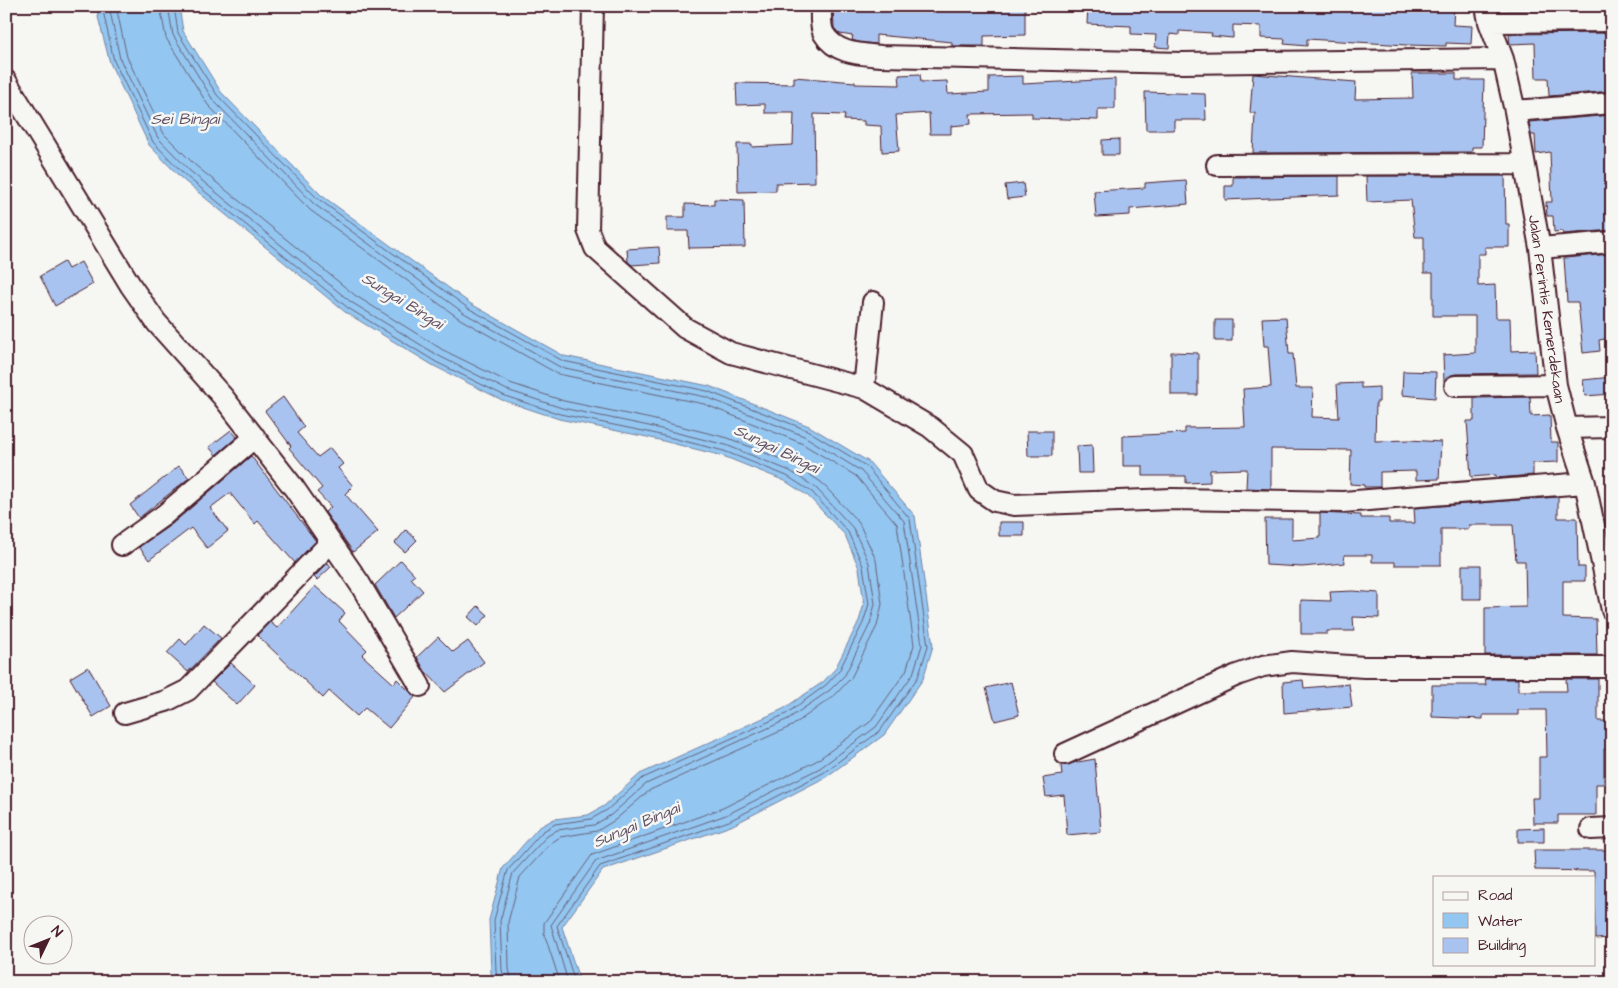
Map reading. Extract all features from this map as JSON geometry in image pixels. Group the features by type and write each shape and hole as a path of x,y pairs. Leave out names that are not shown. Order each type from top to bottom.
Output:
{"street":[{"path":"593,6 588,230 594,248 655,303 685,328 701,338 731,353 756,358 770,364 864,388 930,427 963,454 979,490 995,501 1014,505 1172,499 1344,502 1585,483"},
{"path":"820,6 823,33 835,47 854,54 1183,63 1503,59"},
{"path":"1488,14 1612,21"},
{"name":"Jalan Perintis Kemerdekaan","path":"1488,14 1503,59 1515,111 1540,248 1556,385 1567,428 1605,545 1612,610"},
{"path":"6,80 156,322 255,437 360,584 420,686"},
{"path":"1515,111 1612,102"},
{"path":"1217,165 1524,164"},
{"path":"1540,248 1612,242"},
{"path":"864,388 873,302"},
{"path":"1455,386 1556,385"},
{"path":"1567,428 1612,427"},
{"path":"122,545 164,515 255,437"},
{"path":"125,712 166,701 188,690 330,543"},
{"path":"1065,754 1238,675 1263,666 1292,662 1364,667 1612,667"},
{"path":"1591,829 1612,828"}],"water":[{"name":"Sei Bingai","path":"97,6 179,6 183,31 221,92 321,195 471,304 564,356 709,386 809,426 869,462 915,516 933,646 923,679 884,735 826,777 731,826 603,870 562,927 580,982 494,982 491,973 489,920 503,868 538,828 554,819 588,815 604,806 640,774 783,709 823,682 835,669 859,621 864,604 859,568 845,535 808,496 785,481 723,456 647,437 559,419 502,400 434,366 345,312 182,179 149,145 110,63"}],"building":[{"path":"833,6 881,10 881,6 953,9 953,6 1025,6 1025,35 984,36 984,46 952,46 952,42 876,35 876,44 859,42 852,40 853,36 840,34 834,28"},
{"path":"1088,6 1454,6 1453,25 1472,26 1471,44 1446,43 1446,46 1406,45 1307,39 1307,46 1284,44 1285,39 1261,38 1261,26 1233,25 1233,38 1211,36 1212,33 1179,31 1179,35 1170,34 1169,48 1155,47 1156,35 1131,34 1131,26 1087,24"},
{"path":"1508,6 1576,6 1576,9 1508,10"},
{"path":"1612,33 1612,91 1549,96 1548,78 1536,78 1535,43 1510,44 1509,34"},
{"path":"1412,73 1456,73 1456,80 1484,80 1482,147 1472,147 1472,152 1253,153 1255,113 1250,113 1253,74 1356,82 1355,99 1413,98"},
{"path":"920,74 921,82 947,81 948,94 989,92 989,77 1023,76 1023,84 1115,79 1115,109 1098,109 1098,120 1032,118 1032,113 970,114 971,124 951,126 951,134 930,134 929,113 896,115 899,151 882,152 881,126 864,125 864,121 844,120 845,115 814,114 815,182 776,183 776,191 738,192 737,144 752,144 752,147 793,145 794,113 765,113 765,104 737,105 736,83 794,84 794,77 855,82 855,84 900,85 899,75"},
{"path":"1145,92 1205,94 1206,120 1174,120 1174,130 1146,130"},
{"path":"1612,115 1612,230 1563,234 1562,231 1554,232 1553,216 1547,216 1546,202 1552,202 1550,152 1536,154 1535,135 1531,135 1529,122"},
{"path":"1119,139 1119,155 1102,155 1102,140"},
{"path":"1339,176 1339,195 1225,200 1225,186 1233,186 1233,177"},
{"path":"1366,176 1505,176 1506,224 1509,224 1509,247 1485,247 1485,254 1478,254 1478,286 1495,285 1496,318 1510,318 1511,351 1535,350 1536,373 1455,374 1449,376 1444,382 1443,355 1475,353 1475,316 1433,316 1433,273 1424,273 1424,237 1415,237 1411,200 1367,202"},
{"path":"1186,180 1188,204 1130,209 1130,215 1096,217 1094,191 1145,188 1145,183"},
{"path":"1023,183 1025,197 1007,199 1005,185"},
{"path":"714,199 744,200 745,247 689,248 688,231 667,231 667,217 685,217 685,204 714,205"},
{"path":"659,247 660,263 632,265 628,262 627,249"},
{"path":"1612,254 1612,338 1599,340 1600,351 1583,353 1578,302 1567,302 1564,258"},
{"path":"64,262 68,269 81,262 93,284 55,306 40,276"},
{"path":"1286,317 1289,354 1293,354 1296,388 1313,388 1312,417 1339,418 1337,384 1361,383 1361,388 1379,387 1379,402 1376,402 1375,441 1410,440 1441,442 1439,479 1416,480 1416,471 1380,472 1380,487 1364,487 1364,485 1350,484 1351,450 1271,449 1271,489 1246,488 1247,469 1210,470 1210,482 1186,483 1186,476 1143,476 1143,466 1123,466 1123,436 1185,433 1185,428 1245,427 1243,389 1271,387 1268,346 1264,346 1262,318"},
{"path":"1215,320 1232,320 1232,341 1215,341"},
{"path":"1171,352 1198,353 1198,395 1171,395"},
{"path":"1403,371 1436,372 1435,398 1402,395"},
{"path":"1612,377 1612,394 1585,396 1583,380"},
{"path":"283,397 304,427 297,433 318,457 330,448 343,464 338,468 353,486 345,494 378,532 353,552 325,512 331,507 317,492 322,488 289,448 291,446 265,411"},
{"path":"1530,397 1531,416 1550,415 1551,442 1558,442 1558,462 1533,463 1533,475 1496,478 1496,475 1471,477 1467,421 1474,421 1474,398"},
{"path":"231,430 237,437 216,455 209,447"},
{"path":"1027,431 1052,431 1052,456 1028,456"},
{"path":"1092,445 1093,473 1078,473 1077,446"},
{"path":"251,456 316,541 295,563 258,521 255,524 230,493 210,508 228,531 207,548 191,528 149,560 139,547 172,524"},
{"path":"179,466 189,478 139,518 130,505"},
{"path":"1558,497 1558,518 1577,518 1578,567 1585,567 1585,581 1563,581 1563,618 1596,619 1597,655 1485,655 1485,608 1526,607 1525,561 1516,561 1513,525 1469,525 1469,529 1441,529 1441,565 1395,565 1395,562 1372,562 1372,555 1344,555 1345,563 1302,567 1266,565 1265,519 1292,519 1292,540 1320,538 1320,513 1361,515 1361,518 1389,518 1389,523 1415,523 1414,508"},
{"path":"999,522 1024,522 1024,536 999,536"},
{"path":"406,530 417,540 405,552 395,543"},
{"path":"401,560 415,575 411,578 423,591 394,618 375,585"},
{"path":"328,563 331,567 317,580 314,577"},
{"path":"1462,565 1481,565 1481,599 1462,599"},
{"path":"315,586 345,613 339,621 367,650 362,655 394,684 397,679 415,697 389,728 365,708 357,716 329,691 323,698 257,635 270,622 277,628"},
{"path":"1330,592 1379,593 1379,618 1353,617 1354,631 1327,631 1327,634 1301,634 1301,600 1331,601"},
{"path":"478,606 488,615 478,626 468,617"},
{"path":"204,624 221,638 188,672 167,653 180,639 186,645"},
{"path":"438,637 453,652 468,641 484,662 445,692 425,671 417,657"},
{"path":"231,663 255,685 237,705 212,682"},
{"path":"88,667 111,706 93,717 70,678"},
{"path":"1485,679 1518,679 1518,691 1567,691 1566,679 1598,679 1598,721 1612,721 1612,749 1604,749 1604,784 1596,784 1596,815 1558,815 1558,823 1533,823 1532,798 1539,798 1539,757 1547,757 1546,710 1518,710 1518,715 1483,715 1483,719 1432,717 1432,685 1486,685"},
{"path":"1303,680 1304,688 1349,684 1352,707 1284,713 1283,682"},
{"path":"1011,682 1019,715 995,721 986,688"},
{"path":"1095,759 1101,832 1067,835 1064,795 1046,797 1043,778 1062,775 1061,765"},
{"path":"1544,828 1544,842 1518,842 1518,829"},
{"path":"1534,850 1612,850 1612,938 1596,939 1596,876 1594,876 1594,871 1535,870"}],"water label":[{"name":"Sungai Bingai","path":"403,300"},
{"name":"Sungai Bingai","path":"777,448"},
{"name":"Sungai Bingai","path":"636,824"}]}
